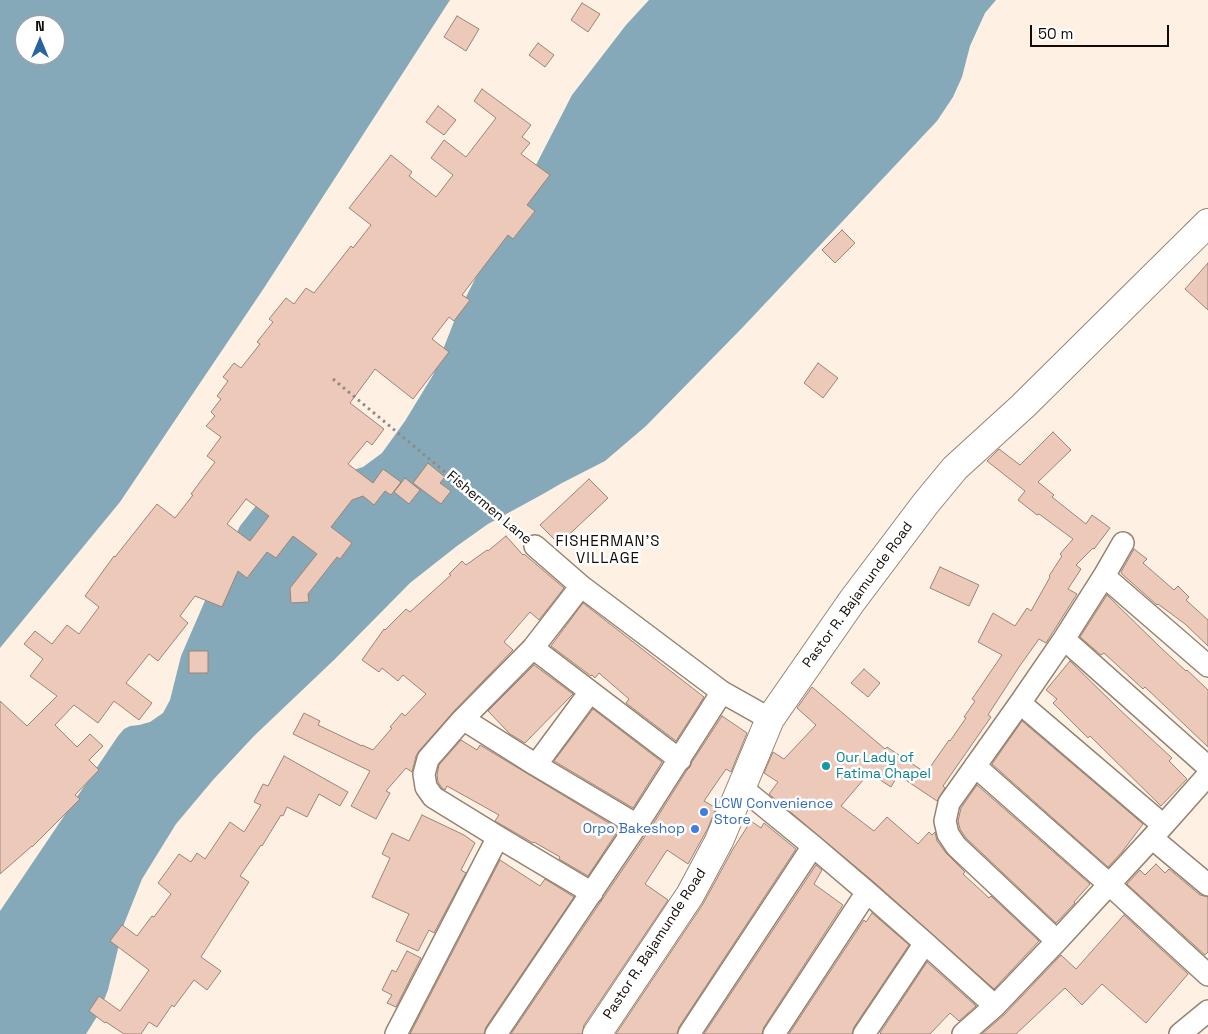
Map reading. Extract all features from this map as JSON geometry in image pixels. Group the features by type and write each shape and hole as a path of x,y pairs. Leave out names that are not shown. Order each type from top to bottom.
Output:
{"street":[{"name":"Pastor R. Bajamunde Road","path":"596,1034 690,895 719,841 770,719 852,600 955,468 1023,406 1208,223"},
{"path":"1057,941 956,846 948,834 946,821 949,803 1064,639 1123,543"},
{"name":"Fishermen Lane","path":"535,546 581,586 722,692 770,719"},
{"path":"1104,576 1208,666"},
{"path":"581,586 533,648 463,719 428,759 424,774 426,787 433,797 592,893"},
{"path":"1064,639 1208,766"},
{"path":"533,648 680,760"},
{"path":"536,765 590,692"},
{"path":"496,1034 680,760 722,692"},
{"path":"1020,703 1158,832 1208,885"},
{"path":"463,719 637,825"},
{"path":"976,766 1208,975"},
{"path":"963,1034 994,1006 1110,885 1208,775"},
{"path":"742,788 867,892 994,1006"},
{"path":"396,1034 498,837"},
{"path":"688,1034 813,846"},
{"path":"774,1034 867,892"},
{"path":"864,1034 925,943"},
{"path":"1180,1034 1208,1011"}],"path":[{"name":"Fishermen Lane","path":"333,379 535,546"}],"water":[{"path":"0,0 450,0 264,288 120,502 0,648"},
{"path":"649,0 996,0 985,13 970,46 962,77 953,97 937,121 743,327 646,426 605,461 488,524 410,583 335,659 254,736 213,780 176,824 142,879 124,924 108,990 98,1015 86,1034 0,1034 0,911 118,736 124,729 150,722 163,713 170,700 181,656 217,573 240,526 262,498 363,467 382,453 405,421 433,375 455,319 572,95 626,25"}],"building":[{"path":"582,3 600,14 588,32 571,20"},
{"path":"457,16 479,29 466,51 444,37"},
{"path":"538,43 554,55 545,67 529,55"},
{"path":"482,89 531,125 522,137 530,143 521,154 550,175 527,205 535,211 513,239 508,235 462,295 470,300 454,321 449,317 432,339 449,352 413,399 375,369 350,403 384,429 372,445 367,441 348,464 373,483 383,469 401,482 391,495 385,491 374,505 363,496 352,500 331,527 352,543 340,559 337,557 308,594 309,602 291,603 290,588 317,554 293,536 276,558 267,552 247,578 238,571 222,607 195,596 180,616 188,623 158,661 149,654 126,683 152,703 139,720 114,701 98,723 74,705 55,725 77,747 90,734 103,746 89,760 99,770 75,795 80,799 32,847 0,874 0,701 27,726 57,696 30,676 43,659 24,644 35,631 52,644 67,625 79,634 99,607 85,596 114,556 157,504 175,518 215,462 207,456 221,437 206,426 215,416 211,412 221,399 217,396 228,381 223,377 234,363 241,368 260,344 257,342 273,322 269,319 286,298 294,304 306,288 314,293 351,246 353,248 371,225 349,208 391,155 412,172 409,176 436,197 453,175 431,158 444,140 466,157 496,118 474,101","holes":["246,499 269,516 250,541 227,524"]},
{"path":"438,106 456,120 444,135 426,122"},
{"path":"842,230 855,243 835,263 822,250"},
{"path":"1208,263 1208,310 1185,289"},
{"path":"818,363 838,378 823,398 804,383"},
{"path":"1053,432 1071,450 1038,482 1054,495 1052,497 1086,524 1092,515 1110,528 1094,549 1076,565 1081,569 1068,589 1077,594 1046,643 1039,639 1019,667 988,715 991,717 943,786 945,788 937,801 898,775 891,787 869,773 841,806 874,831 887,817 918,844 929,832 932,835 935,832 937,841 965,872 963,874 989,898 991,896 1039,941 994,989 875,883 769,794 778,782 764,773 773,752 784,759 816,725 797,708 812,687 885,749 887,747 926,773 966,718 964,717 975,701 972,699 1002,655 978,642 993,613 1015,626 1027,608 1031,611 1049,576 1062,556 1060,554 1073,539 1018,500 1025,491 987,461 999,449 1020,465"},
{"path":"428,463 445,477 440,483 451,491 441,504 413,483"},
{"path":"405,478 420,490 409,504 394,492"},
{"path":"589,479 608,498 559,544 540,525"},
{"path":"506,536 523,555 564,588 539,620 530,612 504,642 513,650 454,711 419,751 412,772 406,768 386,791 390,793 376,819 351,806 370,771 293,734 304,713 320,721 318,725 373,750 402,713 405,716 426,694 403,675 398,681 382,668 379,672 362,660 384,629 406,609 410,612 451,575 449,574 462,561 466,565 488,551"},
{"path":"1134,549 1147,559 1143,563 1174,590 1178,586 1189,597 1186,600 1208,620 1208,646 1185,624 1157,605 1122,574 1121,572"},
{"path":"940,567 979,585 969,606 930,588"},
{"path":"1107,595 1160,647 1208,690 1208,747 1145,687 1143,689 1104,653 1101,655 1080,637"},
{"path":"583,603 704,697 676,741 626,703 629,699 599,673 595,678 591,676 551,646"},
{"path":"189,651 208,651 208,673 189,673"},
{"path":"1070,661 1172,758 1169,761 1187,779 1161,806 1090,736 1088,738 1053,703 1057,699 1046,690"},
{"path":"534,665 573,694 525,743 510,734 488,711"},
{"path":"864,669 880,683 868,697 851,683"},
{"path":"593,709 662,762 633,808 554,761"},
{"path":"722,716 747,733 731,772 726,769 704,801 716,808 708,828 688,864 667,850 645,884 668,900 584,1025 582,1034 511,1034 648,832"},
{"path":"1022,721 1143,824 1108,867 992,764"},
{"path":"461,740 477,750 480,745 619,829 588,876 559,859 560,857 495,821 499,815 447,786 445,790 442,788 438,782 437,775 439,765"},
{"path":"284,756 348,792 340,806 319,794 307,817 287,807 283,816 281,815 262,846 240,876 249,882 201,957 221,971 207,990 194,980 174,1007 172,1005 157,1027 149,1022 141,1034 124,1034 105,1023 89,1011 99,996 120,1011 149,970 110,941 122,925 137,936 152,916 154,917 171,894 158,883 179,854 191,862 197,853 205,859 230,822 244,832 261,805 254,802 263,784 268,786"},
{"path":"977,785 1090,884 1056,923 966,838 960,829 958,821 961,808"},
{"path":"422,815 464,835 475,843 461,870 466,873 434,933 429,930 418,951 396,941 409,914 372,897 390,858 382,854 392,833 409,841"},
{"path":"751,821 761,828 764,823 796,849 679,1027 677,1034 616,1034 703,904 733,849"},
{"path":"500,860 540,886 545,879 574,897 486,1027 484,1034 410,1034"},
{"path":"1156,864 1165,873 1169,869 1200,895 1208,897 1208,952 1205,955 1127,884 1140,870 1145,875"},
{"path":"816,865 822,870 814,884 843,905 764,1027 762,1034 704,1034"},
{"path":"872,913 909,945 854,1027 852,1034 789,1034 864,920 866,922"},
{"path":"1124,915 1188,974 1146,1023 1102,984 1082,1005 1065,988 1016,1034 982,1034 1004,1015 1061,955 1076,969"},
{"path":"407,951 421,958 396,1007 387,1003 392,995 382,990 392,970 396,972"},
{"path":"927,962 976,1006 959,1021 950,1013 930,1034 881,1034 880,1033"}],"place":[{"name":"Our Lady of Fatima Chapel","path":"826,766"},
{"name":"LCW Convenience Store","path":"704,812"},
{"name":"Orpo Bakeshop","path":"695,829"}],"district":[{"name":"FISHERMAN'S VILLAGE","path":"608,550"}]}
